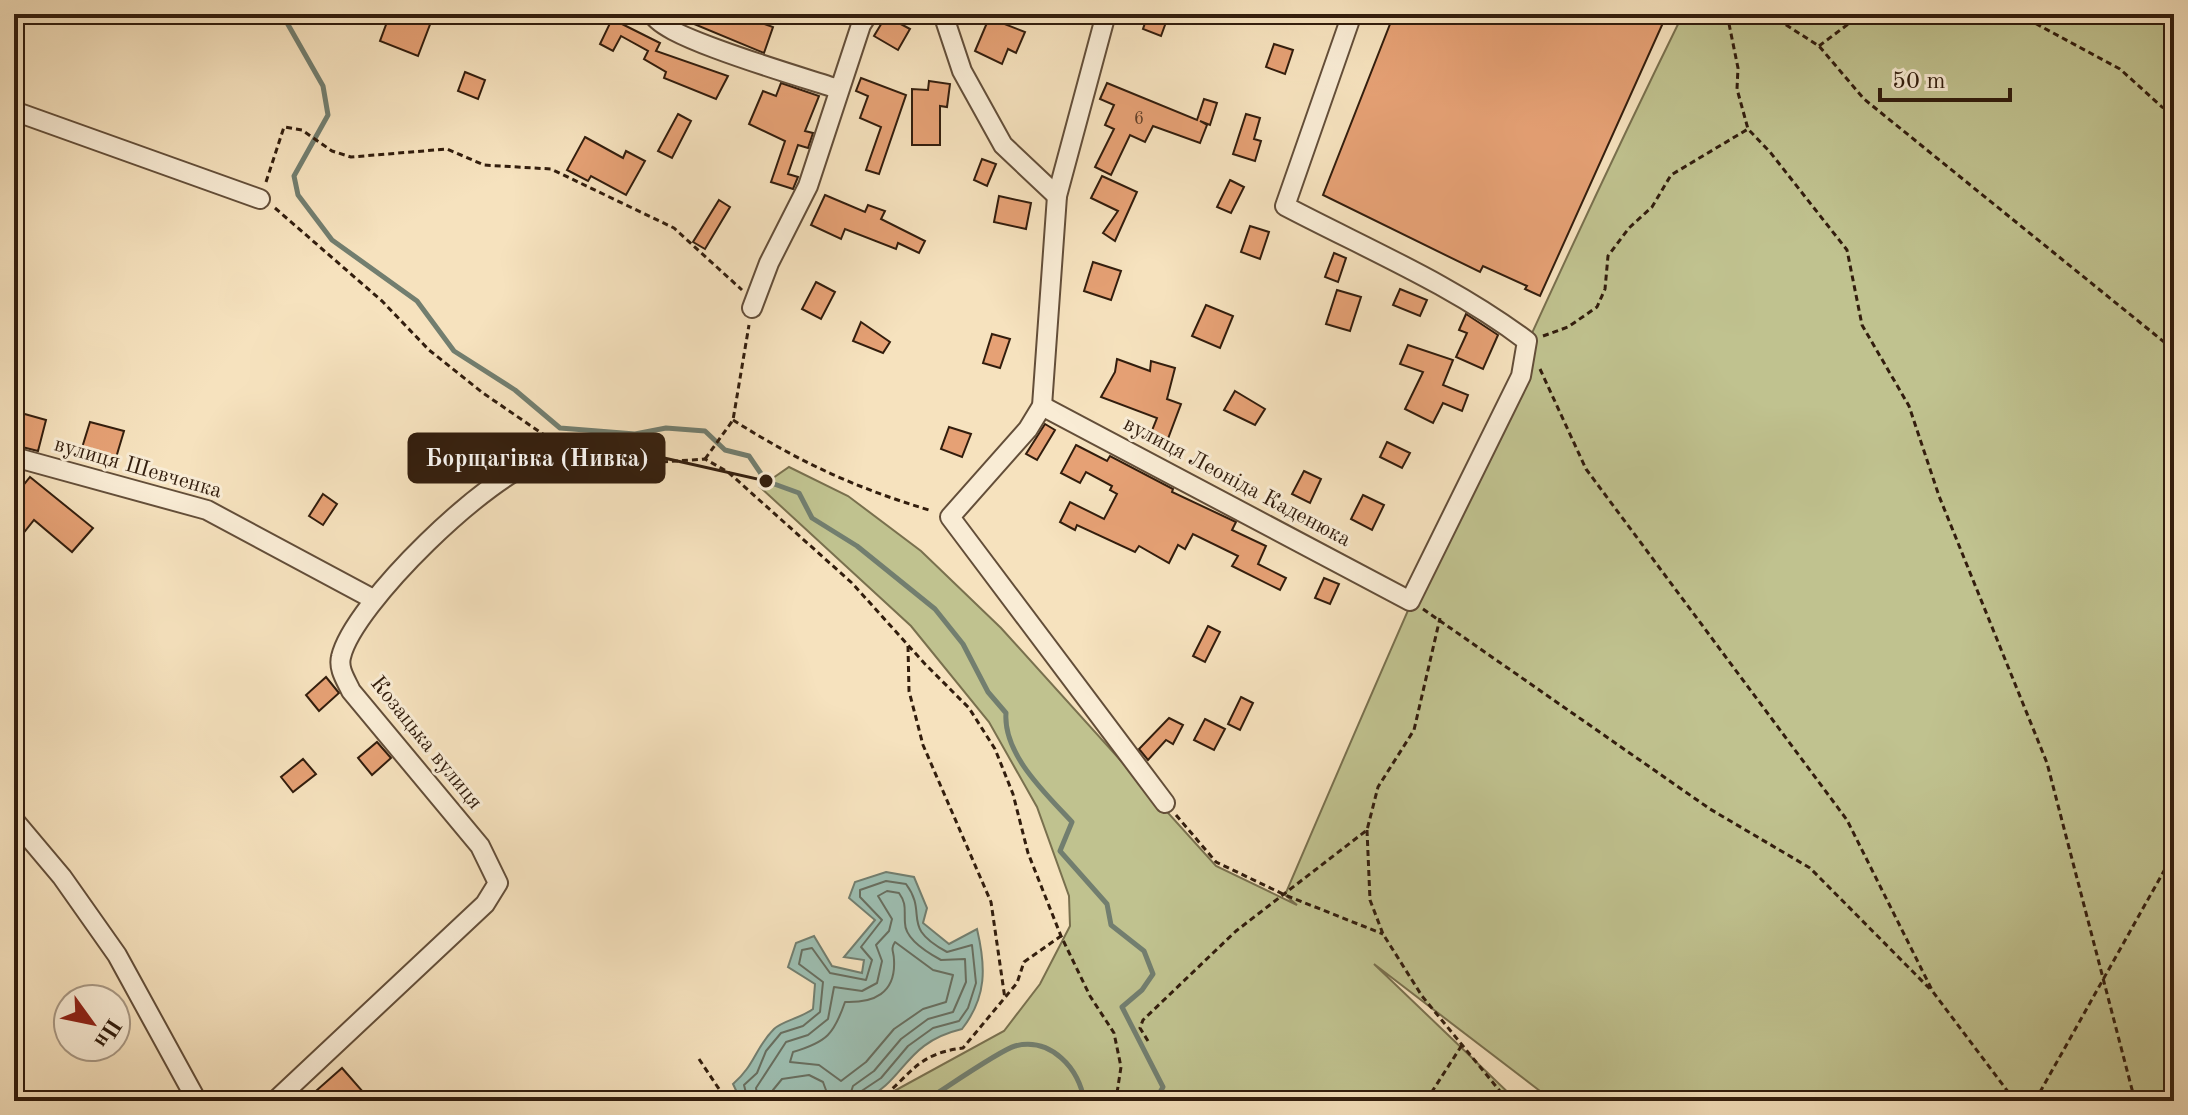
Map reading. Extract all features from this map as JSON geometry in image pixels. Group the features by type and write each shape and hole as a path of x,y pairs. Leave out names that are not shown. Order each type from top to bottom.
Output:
{"street":[{"path":"653,14 663,27 706,45 838,89"},
{"path":"752,308 769,263 808,186 838,89 861,25 868,14"},
{"path":"943,14 962,71 1003,145 1057,196"},
{"path":"1106,14 1057,196 1042,406 1028,429 950,517 1165,803"},
{"path":"1352,14 1285,206 1441,284 1485,309 1527,341 1521,376 1410,601"},
{"path":"14,111 260,199"},
{"name":"вулиця Леоніда Каденюка","path":"1042,406 1410,601"},
{"name":"вулиця Шевченка","path":"14,457 207,510 373,599"},
{"name":"Козацька вулиця","path":"275,1101 485,904 498,883 480,846 351,691 342,674 341,658 373,599 444,525 521,469 542,459 646,462"},
{"path":"14,820 62,877 117,955 197,1101"}],"path":[{"path":"1727,14 1738,68 1737,89 1748,129 1770,152 1847,250 1862,325 1909,406 1939,496 2047,763 2102,984 2135,1101"},
{"path":"1769,14 1819,46 1864,99 2174,350"},
{"path":"1819,46 1851,22 1886,14"},
{"path":"2018,14 2120,69 2162,107 2174,113"},
{"path":"556,443 483,393 429,350 382,301 260,199 284,127 308,134 332,151 351,157 447,149 484,165 551,169 674,228 748,296 752,308 733,420 705,459"},
{"path":"1527,341 1568,327 1597,307 1605,289 1608,256 1629,228 1652,207 1671,175 1748,129"},
{"path":"1540,369 1586,469 1847,820 1933,992"},
{"path":"733,420 775,446 858,488 950,517"},
{"path":"646,462 705,459 728,472 852,583 969,708 995,749 1013,794 1028,853 1061,936 1090,996 1114,1033 1121,1067 1117,1093"},
{"path":"1410,601 1440,618 1710,809 1810,868 1933,992 2015,1101"},
{"path":"1440,618 1414,730 1378,787 1367,830 1370,900 1383,934 1422,996 1508,1101"},
{"path":"908,646 909,691 923,745 991,902 1005,999"},
{"path":"1165,803 1216,862 1285,895 1383,934"},
{"path":"1148,1041 1140,1028 1143,1020 1160,1008 1236,931 1367,830"},
{"path":"2035,1101 2174,853"},
{"path":"877,1101 910,1068 947,1050 963,1048 1017,983 1024,962 1061,936"},
{"path":"1426,1101 1462,1045"},
{"path":"699,1059 727,1101"}],"green space":[{"path":"1683,14 2174,14 2174,1101 1553,1101 1374,964 1517,1101 876,1101 1004,1031 1040,984 1070,926 1069,896 1037,807 989,722 911,626 760,487 789,467 848,496 921,551 1001,628 1216,866 1297,905 1285,895 1381,673 1528,341"}],"water":[{"path":"886,872 914,877 927,908 923,923 949,944 977,929 983,969 980,993 970,1017 962,1029 928,1043 888,1083 863,1100 846,1103 814,1101 809,1093 793,1094 788,1101 741,1101 733,1084 768,1036 777,1026 813,1009 815,984 788,967 796,943 814,936 832,966 862,973 864,960 844,957 875,920 849,898 855,882"}],"building":[{"path":"390,14 434,14 418,56 380,41"},
{"path":"670,14 736,14 773,27 764,53"},
{"path":"1148,14 1169,14 1161,36 1143,29"},
{"path":"1394,14 1667,14 1540,296 1525,289 1527,286 1483,266 1480,272 1323,195"},
{"path":"886,16 910,29 898,50 874,36"},
{"path":"989,18 1025,32 1016,53 1008,49 1002,64 975,51"},
{"path":"612,19 660,43 656,51 728,76 716,99 664,78 666,72 644,59 648,51 621,36 613,51 600,44"},
{"path":"1274,44 1293,50 1285,74 1266,67"},
{"path":"465,72 485,80 478,99 458,91"},
{"path":"861,78 906,95 879,174 866,170 881,127 860,118 868,96 856,91"},
{"path":"929,81 950,84 947,107 940,106 940,145 912,145 912,89 928,90"},
{"path":"781,83 819,96 805,131 813,133 808,148 798,145 788,174 798,177 793,189 771,182 785,141 749,124 763,91 776,96"},
{"path":"1107,83 1197,120 1204,99 1217,103 1210,125 1200,121 1207,125 1200,143 1153,126 1145,142 1130,135 1111,175 1095,167 1114,129 1105,125 1114,105 1100,99"},
{"path":"678,114 691,121 672,158 658,151"},
{"path":"1246,114 1260,118 1254,139 1261,141 1255,161 1233,154"},
{"path":"585,137 623,158 626,151 645,161 626,195 591,176 588,181 567,170"},
{"path":"982,159 996,164 987,186 974,180"},
{"path":"1102,176 1137,192 1115,241 1103,233 1118,211 1091,198"},
{"path":"1230,180 1244,187 1231,213 1217,207"},
{"path":"825,195 865,212 868,205 885,211 881,219 925,241 919,253 898,243 896,249 845,229 841,239 811,225"},
{"path":"999,196 1031,203 1026,229 994,222"},
{"path":"719,200 730,207 705,249 693,242"},
{"path":"1250,226 1269,232 1260,259 1241,252"},
{"path":"1334,253 1346,258 1338,282 1325,277"},
{"path":"1093,262 1121,271 1111,300 1084,291"},
{"path":"816,282 835,292 821,319 802,309"},
{"path":"1400,289 1427,300 1420,316 1393,305"},
{"path":"1337,290 1361,297 1350,331 1326,324"},
{"path":"1206,305 1233,316 1220,348 1192,336"},
{"path":"1466,314 1498,335 1483,369 1456,357 1467,333 1459,330"},
{"path":"861,322 890,342 883,353 853,341"},
{"path":"992,334 1010,339 1000,368 983,363"},
{"path":"1408,345 1453,360 1443,385 1468,395 1462,411 1443,403 1433,423 1405,409 1423,372 1400,364"},
{"path":"1117,359 1150,371 1151,361 1175,368 1167,399 1181,404 1166,444 1149,438 1157,418 1101,397 1115,372"},
{"path":"1235,391 1265,409 1255,425 1224,410"},
{"path":"14,411 46,420 38,451 14,445"},
{"path":"90,422 124,431 115,461 81,451"},
{"path":"1045,424 1055,430 1037,460 1026,454"},
{"path":"949,427 971,434 962,457 941,449"},
{"path":"1387,442 1410,453 1402,468 1380,457"},
{"path":"1076,445 1107,461 1110,456 1173,489 1172,492 1236,522 1232,530 1266,546 1258,564 1286,578 1280,590 1232,566 1238,556 1193,534 1185,549 1178,545 1169,563 1139,546 1135,552 1077,525 1075,530 1060,522 1070,502 1104,519 1117,494 1110,490 1112,486 1086,472 1080,483 1061,473"},
{"path":"1304,471 1321,479 1310,503 1292,494"},
{"path":"30,477 93,528 72,552 34,520 14,545 14,497"},
{"path":"323,494 337,504 323,525 309,516"},
{"path":"1363,495 1384,505 1372,530 1351,519"},
{"path":"1324,578 1339,584 1330,604 1315,598"},
{"path":"1208,626 1220,632 1205,662 1193,656"},
{"path":"326,677 339,693 319,711 306,695"},
{"path":"1241,697 1253,703 1240,730 1228,724"},
{"path":"1169,718 1183,725 1173,744 1166,740 1148,760 1139,749"},
{"path":"1205,719 1225,729 1214,750 1194,740"},
{"path":"377,742 391,758 372,775 358,758"},
{"path":"303,759 316,774 293,792 281,777"},
{"path":"342,1068 364,1093 354,1101 327,1101 317,1090"}],"waterway":[{"path":"282,14 323,86 328,115 294,176 298,195 332,240 417,301 454,351 515,390 560,428 635,434 666,428 705,431 725,450 749,456 766,481 799,493 812,518 857,546 935,609 963,644 988,692 1006,713 1007,728 1018,758 1038,786 1072,822 1060,851 1107,904 1111,925 1144,951 1153,974 1142,990 1122,1007 1163,1087 1155,1101"},
{"path":"925,1101 997,1055 1015,1046 1028,1044 1040,1046 1062,1058 1077,1078 1084,1101"}],"place":[{"name":"Борщагівка (Нивка)","path":"766,481"}]}
